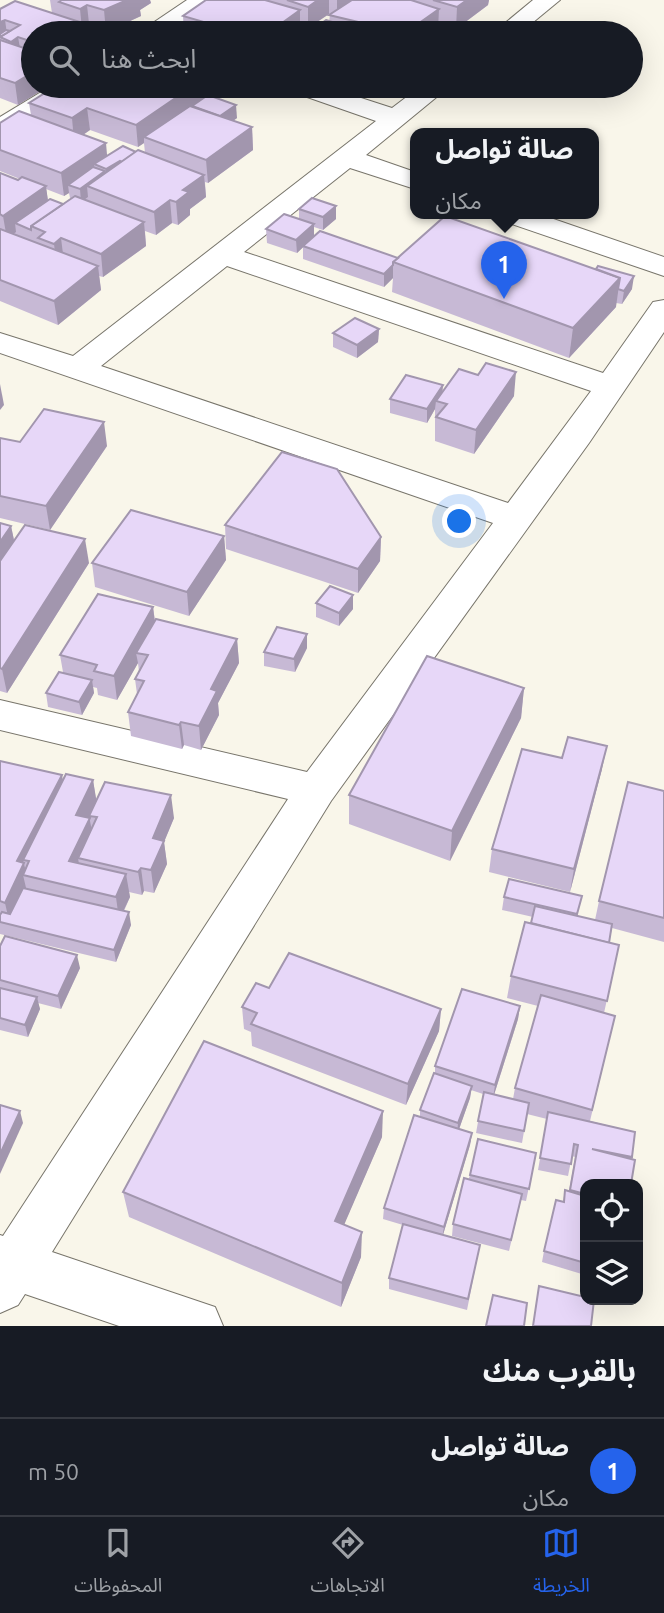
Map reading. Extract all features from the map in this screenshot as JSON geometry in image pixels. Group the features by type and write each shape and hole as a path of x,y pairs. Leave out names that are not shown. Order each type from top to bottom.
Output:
{"street":[{"path":"170,21 204,0"},
{"path":"521,21 548,0"},
{"path":"0,129 49,98"},
{"path":"335,98 395,118"},
{"path":"77,369 421,98"},
{"path":"344,157 410,179"},
{"path":"524,219 664,267"},
{"path":"224,254 611,387"},
{"path":"196,1326 5,1271 316,790 611,387 664,309"},
{"path":"0,342 516,518"},
{"path":"0,715 316,790"}],"building":[{"path":"127,0 104,10 87,5 80,9 59,2"},
{"path":"206,0 265,0 300,10 285,21 200,21 183,16"},
{"path":"287,0 318,0 308,7"},
{"path":"352,0 411,0 439,9 422,21 354,21 329,15"},
{"path":"433,0 467,0 457,7"},
{"path":"15,1 77,21 21,21 21,38 11,42 0,37 20,25 5,20 0,22 0,9"},
{"path":"0,40 21,47 21,79 15,83 0,78"},
{"path":"37,98 175,98 136,125 87,108 72,118 29,103"},
{"path":"204,98 216,98 236,105 220,116 192,106"},
{"path":"190,106 252,127 206,160 144,137"},
{"path":"19,111 106,143 61,173 0,150 0,123"},
{"path":"123,146 136,152 106,169 94,164"},
{"path":"138,150 204,175 183,190 189,192 176,202 170,200 154,212 87,186"},
{"path":"93,167 105,171 80,189 68,185"},
{"path":"0,173 18,180 22,177 46,186 3,216 0,214"},
{"path":"75,196 144,222 101,254 61,238 54,244 38,238 45,232 31,226"},
{"path":"312,198 336,206 323,217 299,209"},
{"path":"50,199 63,204 31,226 31,230 15,223"},
{"path":"284,214 314,224 296,240 266,229"},
{"path":"442,219 453,219 620,278 573,328 393,262"},
{"path":"0,229 98,266 54,301 0,280"},
{"path":"320,231 398,258 384,274 303,246"},
{"path":"598,266 634,276 624,291 618,289 620,278 596,269"},
{"path":"355,318 379,329 357,345 333,333"},
{"path":"486,363 516,372 476,430 436,417 447,404 436,401 459,369 478,375"},
{"path":"406,375 443,385 427,409 390,399"},
{"path":"44,409 104,422 46,506 0,496 0,438 20,442"},
{"path":"282,452 337,469 381,537 358,569 225,525"},
{"path":"131,510 224,536 187,592 92,563"},
{"path":"0,523 11,526 0,542"},
{"path":"25,525 85,539 2,669 0,561"},
{"path":"330,586 353,595 339,613 316,603"},
{"path":"98,594 153,607 114,676 94,671 97,665 60,655"},
{"path":"156,619 237,639 211,689 217,691 199,726 181,722 179,725 128,712 144,681 135,679 148,655 136,653"},
{"path":"277,627 307,634 294,659 264,652"},
{"path":"427,656 524,688 452,831 349,795"},
{"path":"59,672 92,680 79,702 46,693"},
{"path":"568,737 607,746 574,869 492,849 522,749 562,758"},
{"path":"0,761 62,775 17,861 24,863 5,903 0,901"},
{"path":"66,774 93,780 76,815 90,818 69,861 126,874 116,897 23,875 29,861 23,860"},
{"path":"105,782 171,795 153,838 164,841 151,870 141,868 138,872 78,858 97,817 89,816"},
{"path":"628,782 664,791 664,918 599,901"},
{"path":"509,879 582,896 577,914 504,897"},
{"path":"23,888 129,912 114,950 0,922 2,912 10,914"},
{"path":"535,906 612,924 609,943 531,923"},
{"path":"525,922 619,945 607,1001 511,976"},
{"path":"5,936 77,955 58,996 0,980 0,946"},
{"path":"289,953 441,1009 408,1084 251,1024 257,1013 242,1007 256,983 269,988"},
{"path":"0,988 37,997 25,1025 0,1018"},
{"path":"462,989 520,1006 495,1085 435,1066"},
{"path":"541,995 615,1016 592,1110 515,1088"},
{"path":"204,1041 383,1111 335,1221 362,1232 342,1283 123,1192"},
{"path":"434,1073 472,1086 458,1123 420,1110"},
{"path":"484,1092 529,1103 524,1131 478,1121"},
{"path":"0,1105 20,1111 0,1154"},
{"path":"548,1112 635,1132 632,1157 592,1149 635,1160 632,1179 580,1179 580,1193 570,1190 578,1145 574,1144 571,1164 540,1158"},
{"path":"414,1115 472,1133 444,1227 384,1208"},
{"path":"478,1139 536,1153 529,1189 470,1175"},
{"path":"464,1178 522,1194 511,1240 453,1224"},
{"path":"565,1190 580,1194 580,1262 544,1251 556,1200 564,1202"},
{"path":"403,1224 480,1245 468,1299 389,1278"},
{"path":"539,1286 580,1296 580,1305 593,1305 591,1326 533,1326"},
{"path":"493,1295 527,1303 524,1326 486,1326"}],"place":[{"name":"صالة تواصل","path":"504,299"}]}
